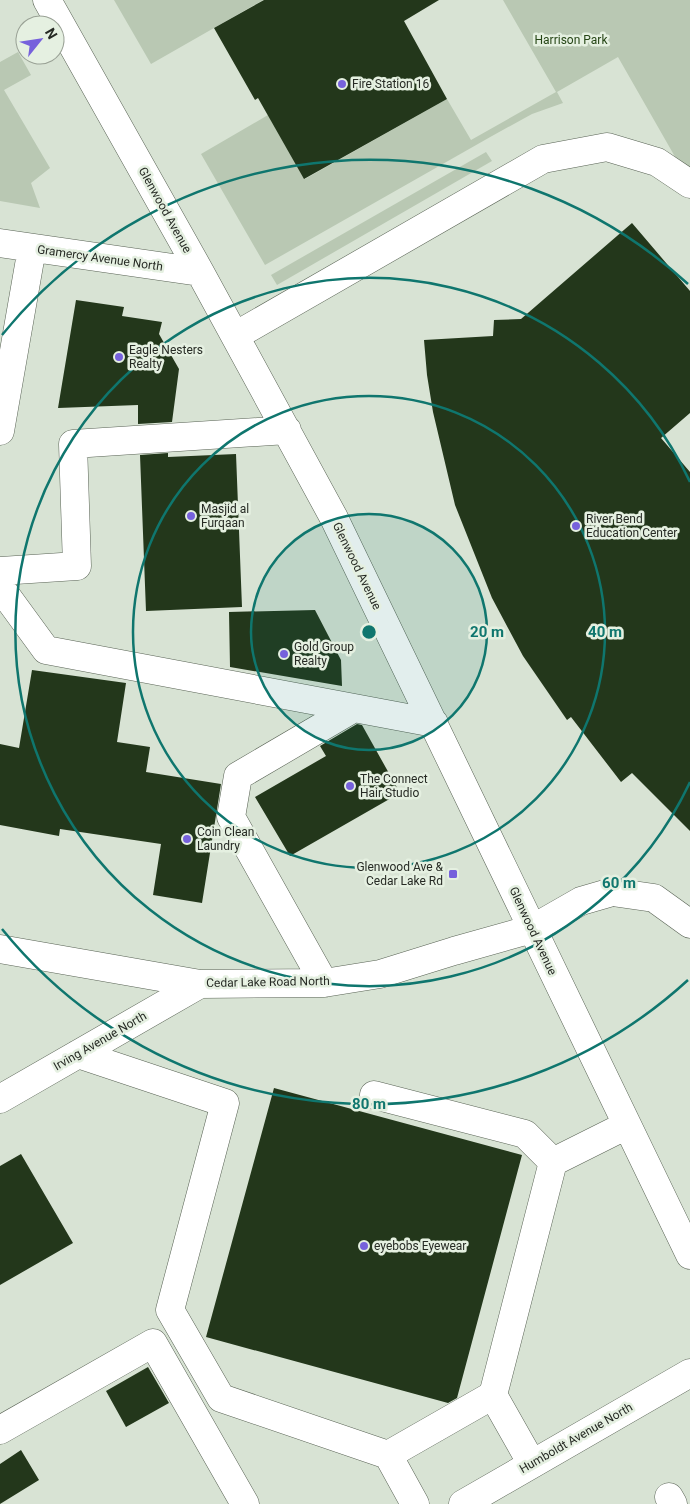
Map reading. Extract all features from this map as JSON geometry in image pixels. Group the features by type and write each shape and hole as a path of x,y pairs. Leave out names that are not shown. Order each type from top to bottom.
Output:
{"street":[{"name":"Glenwood Avenue","path":"47,0 200,272 334,518 690,1255"},
{"path":"235,336 543,159 607,147 656,162 690,184"},
{"name":"Gramercy Avenue North","path":"0,243 200,272"},
{"path":"0,431 32,248"},
{"path":"0,571 77,566 73,444 287,430"},
{"path":"0,587 46,650 434,723"},
{"path":"324,983 231,817 238,776 354,708"},
{"name":"Cedar Lake Road North","path":"0,949 200,984 324,983 380,974 532,929 581,901 612,892 654,898 690,924"},
{"name":"Irving Avenue North","path":"0,1099 200,984"},
{"path":"78,1054 226,1103 170,1310 221,1398 388,1455 415,1504"},
{"path":"374,1095 525,1134 553,1162"},
{"path":"532,1464 493,1394 553,1162 627,1125"},
{"path":"0,1430 153,1343 245,1504"},
{"name":"Humboldt Avenue North","path":"463,1504 690,1373"},
{"path":"388,1455 493,1394"}],"green space":[{"path":"114,0 263,0 151,64"},
{"name":"Harrison Park","path":"503,0 690,0 690,183 618,57 557,92 563,103 532,114 265,265 201,154 268,115 305,179 447,99 471,140 556,92"},
{"path":"15,54 15,65 25,65 31,75 4,90 50,168 31,183 40,208 0,201 0,62"},
{"path":"486,152 492,161 277,285 271,275"}],"building":[{"name":"Fire Station 16","path":"264,0 439,0 404,21 447,99 304,179 258,98 255,100 214,28"},
{"name":"River Bend Education Center","path":"632,223 690,291 690,413 661,438 690,472 690,831 632,773 621,782 571,717 567,720 523,656 492,598 455,505 433,412 427,375 424,340 493,336 494,320 521,319"},
{"name":"Eagle Nesters Realty","path":"76,300 124,307 122,316 162,322 159,334 179,369 172,422 138,424 138,405 58,408"},
{"name":"Masjid al Furqaan","path":"168,453 168,457 236,454 242,607 146,611 140,455"},
{"name":"Gold Group Realty","path":"315,610 341,660 342,686 230,667 229,612"},
{"path":"32,670 126,683 117,742 150,747 146,772 221,784 202,903 153,895 161,844 60,829 59,836 0,825 0,744 19,748"},
{"name":"The Connect Hair Studio","path":"357,724 362,725 400,793 290,856 255,797 326,756 320,746"},
{"name":"eyebobs Eyewear","path":"274,1088 522,1155 457,1398 448,1403 206,1337"},
{"path":"21,1154 73,1243 0,1285 0,1166"},
{"path":"148,1367 169,1403 126,1427 106,1391"},
{"path":"21,1450 39,1480 0,1504 0,1464"}],"place":[{"name":"Fire Station 16","path":"342,84"},
{"name":"Eagle Nesters Realty","path":"119,357"},
{"name":"Masjid al Furqaan","path":"191,516"},
{"name":"River Bend Education Center","path":"576,526"},
{"name":"Gold Group Realty","path":"284,654"},
{"name":"The Connect Hair Studio","path":"350,786"},
{"name":"Coin Clean Laundry","path":"187,839"},
{"name":"Glenwood Ave & Cedar Lake Rd","path":"453,874"},
{"name":"eyebobs Eyewear","path":"364,1246"}]}
